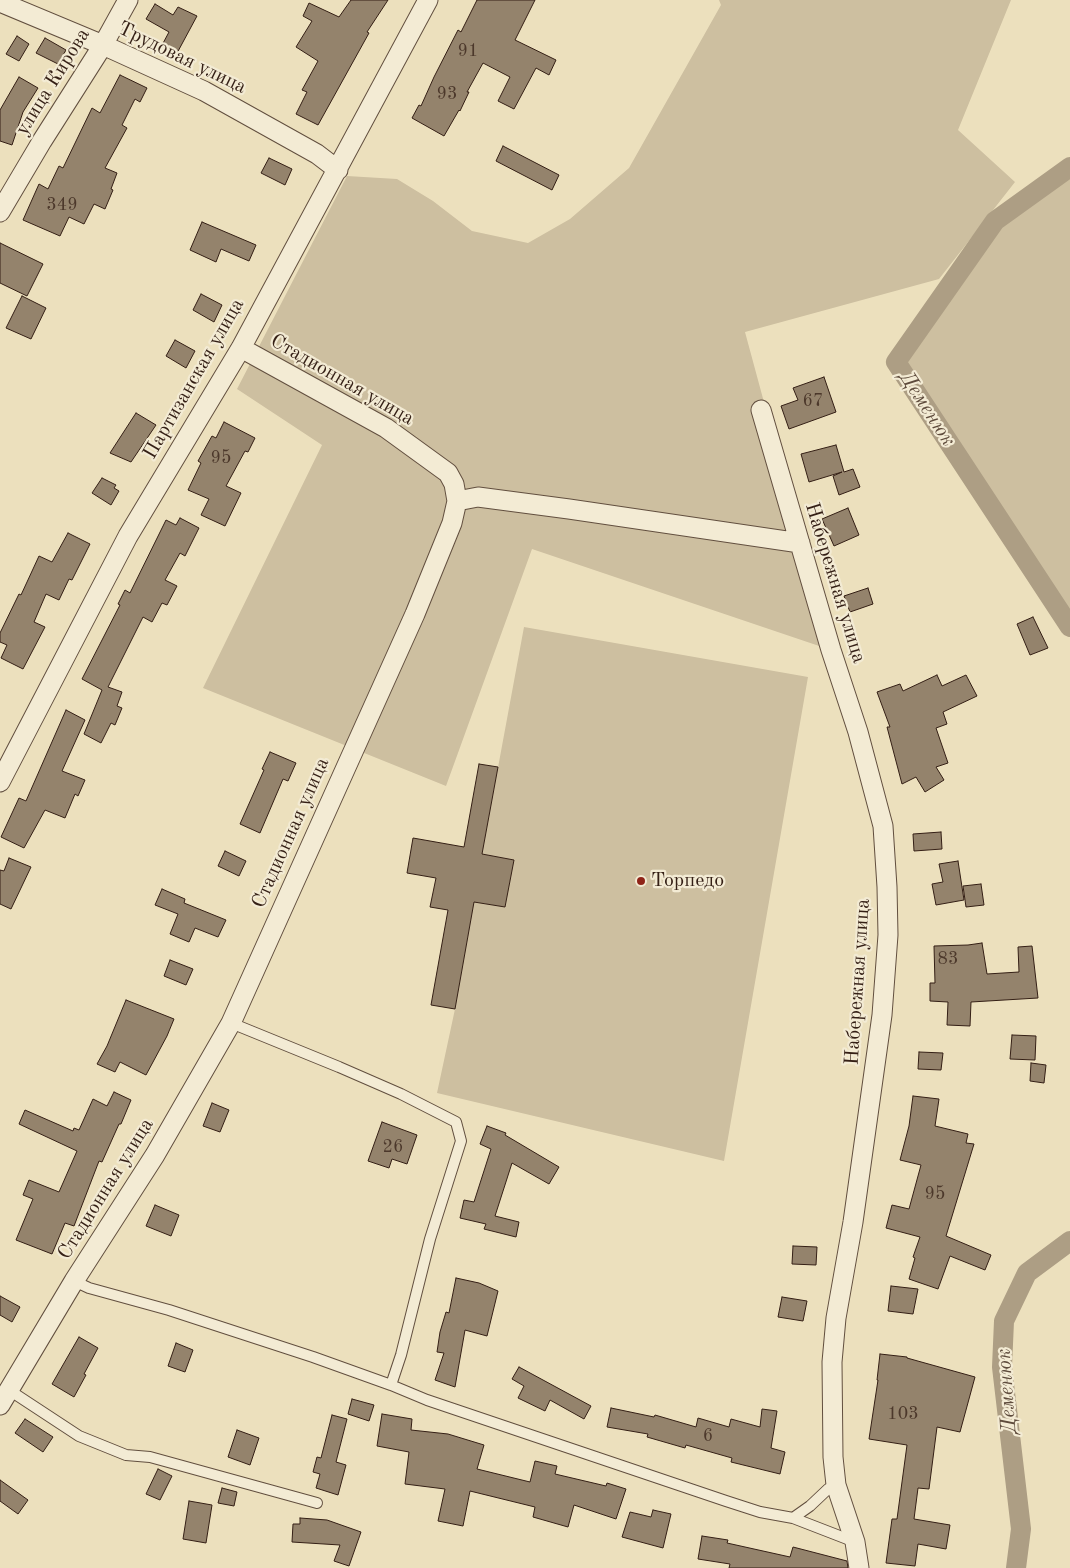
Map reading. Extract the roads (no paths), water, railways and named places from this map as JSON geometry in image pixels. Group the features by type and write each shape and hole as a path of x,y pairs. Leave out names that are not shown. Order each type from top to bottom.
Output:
{"street":[{"name":"улица Кирова","path":"0,212 42,141 103,45 128,0"},
{"name":"Партизанская улица","path":"0,782 128,536 241,348 428,0"},
{"name":"Трудовая улица","path":"0,2 103,45 204,91 317,154 338,170"},
{"name":"Стадионная улица","path":"5,1397 74,1281 155,1155 231,1023 415,614 452,522 457,501 454,484 448,473 386,428 241,348"},
{"name":"Набережная улица","path":"760,410 831,650 858,732 882,826 887,887 888,935 882,1015 853,1222 836,1318 832,1362 833,1457 836,1485 855,1542 859,1568"},
{"path":"457,501 478,497 800,543"}],"lane":[{"path":"231,1023 401,1094 456,1122 461,1141 430,1238 401,1355 391,1385"},
{"path":"74,1281 168,1310 391,1385 427,1400 726,1501 760,1512 793,1518 855,1542"},
{"path":"5,1397 79,1436 126,1455 150,1457 317,1503"},
{"path":"793,1518 810,1506 828,1489 836,1485"}],"waterway":[{"name":"Деменюк","path":"1070,167 995,221 896,362 1070,627"},
{"name":"Деменюк","path":"1016,1568 1021,1529 1002,1367 1004,1321 1027,1273 1070,1241"}],"place":[{"name":"Торпедо","path":"641,881"}]}
